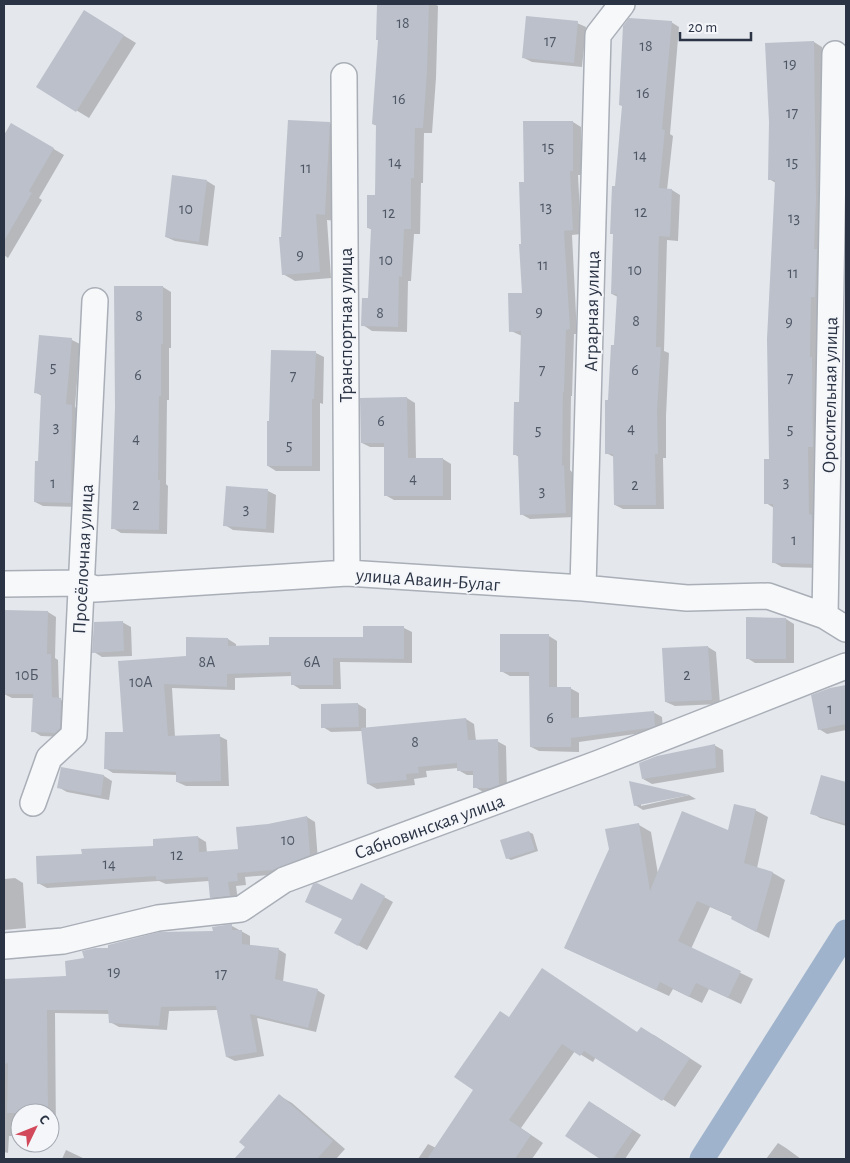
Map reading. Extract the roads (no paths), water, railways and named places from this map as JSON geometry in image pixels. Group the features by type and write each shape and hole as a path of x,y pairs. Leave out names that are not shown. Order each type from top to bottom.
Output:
{"street":[{"name":"Аграрная улица","path":"583,588 598,35 622,4"},
{"name":"Оросительная улица","path":"825,616 835,54"},
{"name":"Транспортная улица","path":"344,76 347,574"},
{"name":"Просёлочная улица","path":"33,803 49,758 74,735 95,302"},
{"name":"улица Аваин-Булаг","path":"4,584 81,583 95,589 347,574 583,588 687,598 768,596 825,616 846,629"},
{"name":"Сабновинская улица","path":"4,946 63,941 158,918 241,909 284,880 599,763 846,666"}],"waterway":[{"path":"702,1159 846,932"}]}
